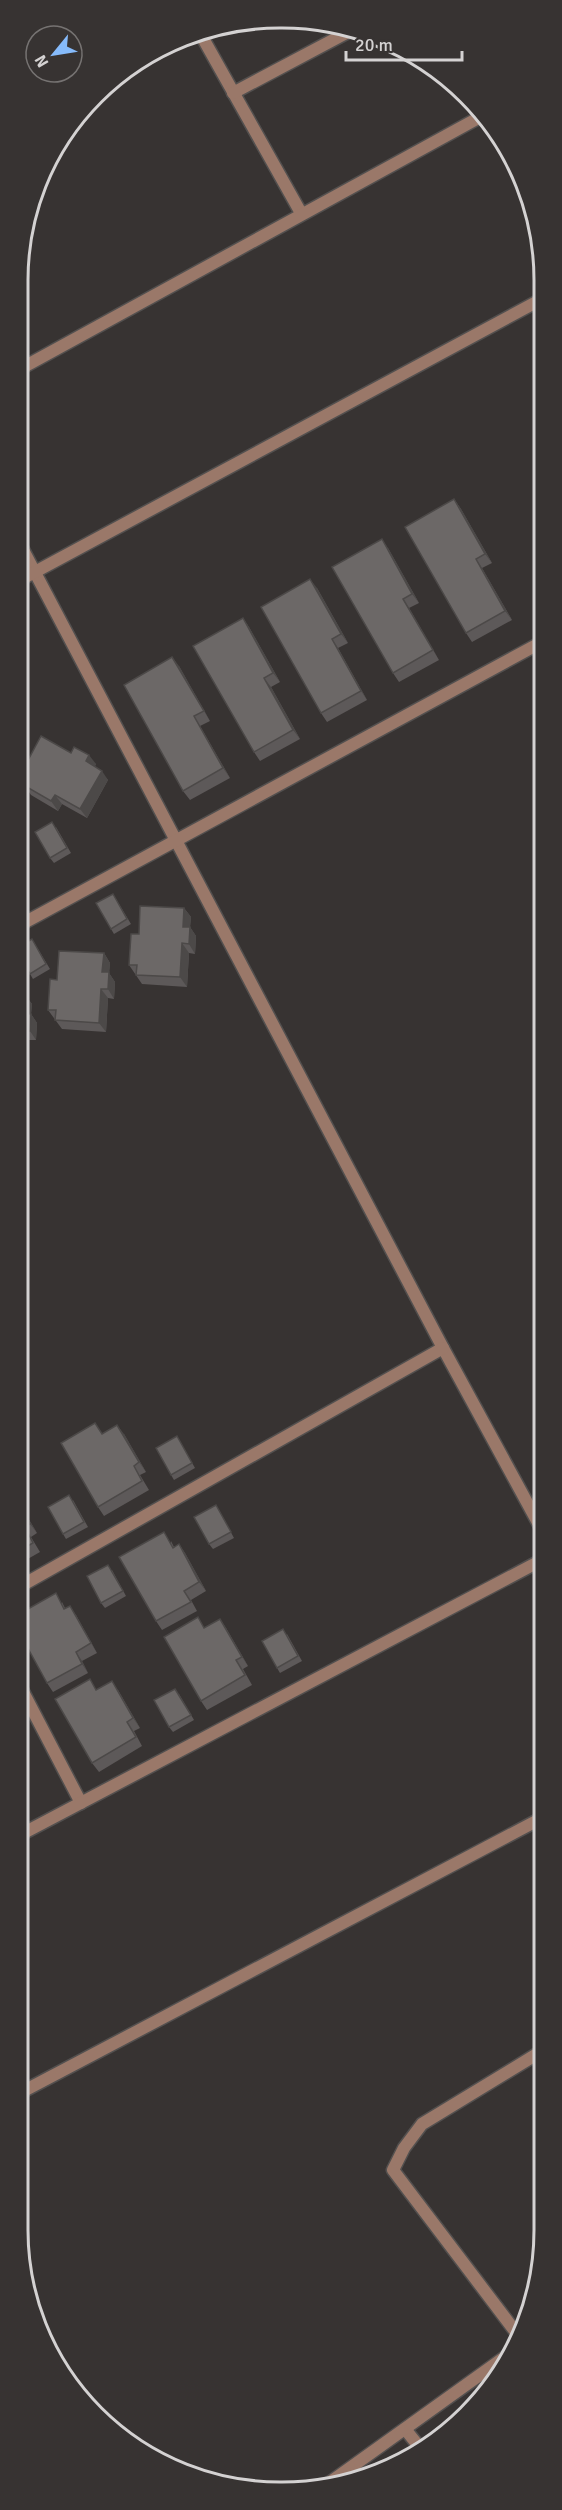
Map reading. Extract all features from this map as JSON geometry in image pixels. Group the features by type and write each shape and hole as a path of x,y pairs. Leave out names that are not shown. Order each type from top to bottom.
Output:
{"street":[{"path":"233,93 341,36"},
{"path":"204,41 301,213"},
{"path":"28,365 475,120"},
{"path":"28,575 534,302"},
{"path":"28,560 442,1348 534,1515"},
{"path":"28,921 534,646"},
{"path":"28,1582 442,1348"},
{"path":"28,1831 534,1564"},
{"path":"28,1701 81,1803"},
{"path":"28,2089 534,1822"},
{"path":"513,2328 393,2170 404,2148 422,2124 534,2056"},
{"path":"341,2474 493,2365"},
{"path":"405,2428 415,2443"}],"building":[{"path":"454,499 485,554 476,559 505,611 466,633 405,527"},
{"path":"382,539 412,594 403,599 433,650 393,673 332,567"},
{"path":"310,579 341,634 332,639 361,691 321,713 261,607"},
{"path":"243,618 273,673 264,678 293,730 254,752 193,646"},
{"path":"172,657 204,711 194,716 223,768 183,791 124,685"},
{"path":"41,736 71,753 74,747 89,755 86,761 102,771 80,809 55,795 51,801 28,788 28,760"},
{"path":"52,822 67,848 50,858 35,832"},
{"path":"113,894 127,919 111,929 96,903"},
{"path":"140,906 184,908 183,927 190,927 189,944 182,943 180,977 136,975 137,965 129,965 131,934 139,934"},
{"path":"32,939 46,964 30,974 28,971 28,941"},
{"path":"59,951 104,953 102,972 109,972 108,989 101,989 99,1023 55,1020 56,1010 48,1010 50,979 57,980"},
{"path":"28,1014 31,1014 30,1031 28,1031"},
{"path":"95,1423 102,1434 117,1425 139,1462 134,1466 142,1481 98,1507 61,1443"},
{"path":"177,1436 192,1463 171,1475 156,1448"},
{"path":"69,1495 84,1522 63,1534 48,1507"},
{"path":"216,1505 231,1532 209,1544 194,1517"},
{"path":"164,1532 173,1548 179,1544 199,1582 184,1591 191,1602 156,1621 119,1557"},
{"path":"28,1533 33,1543 28,1546"},
{"path":"108,1565 123,1591 101,1603 87,1576"},
{"path":"56,1593 64,1609 70,1606 91,1643 76,1652 82,1664 47,1683 28,1648 28,1609"},
{"path":"198,1617 204,1628 220,1619 242,1657 236,1660 245,1675 201,1701 164,1637"},
{"path":"283,1629 298,1656 277,1668 262,1641"},
{"path":"90,1679 96,1690 112,1681 133,1718 127,1722 136,1737 92,1763 55,1699"},
{"path":"175,1689 191,1715 169,1727 154,1700"}]}
